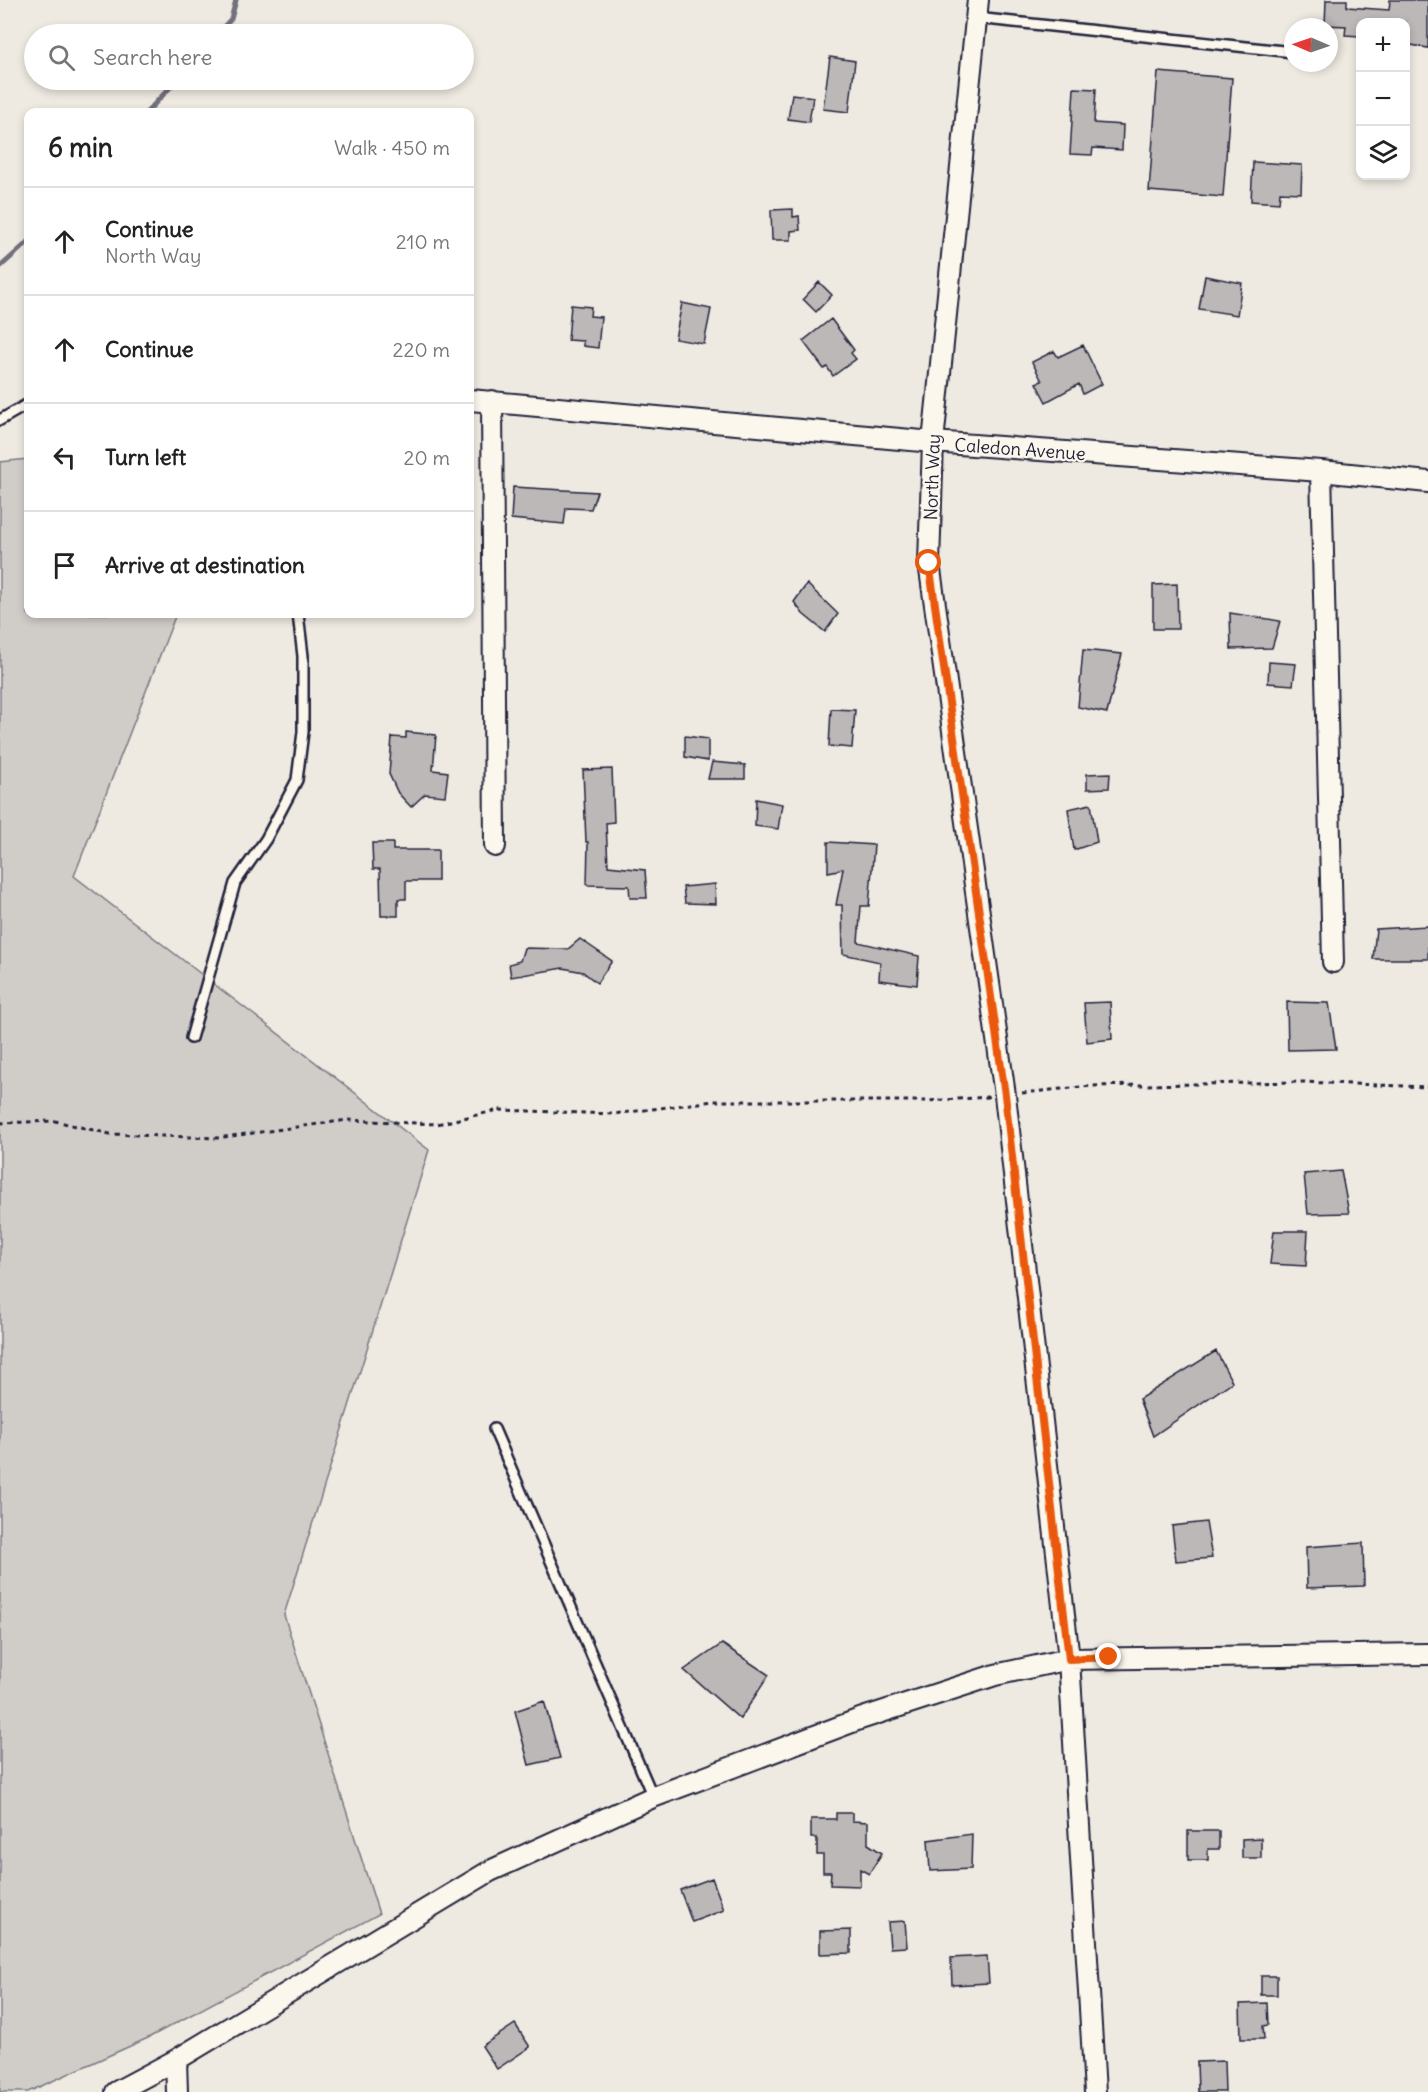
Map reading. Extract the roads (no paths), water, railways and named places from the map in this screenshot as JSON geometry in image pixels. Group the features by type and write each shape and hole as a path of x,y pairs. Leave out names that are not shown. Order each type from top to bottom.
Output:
{"street":[{"name":"North Way","path":"977,9 933,442 929,563 1005,1095 1069,1659 1095,2092"},
{"name":"Caledon Avenue","path":"474,400 933,442 1322,471 1428,482"},
{"path":"492,401 495,846"},
{"path":"1322,471 1334,962"},
{"path":"116,2092 176,2060 472,1880 653,1797 871,1715 995,1675 1069,1659 1428,1654"},
{"path":"176,2060 177,2092"}],"lane":[{"path":"977,9 1284,51"},
{"path":"0,420 24,407"},
{"path":"191,1038 235,883 266,839 297,780 303,732 303,656 298,618"},
{"path":"494,1429 653,1797"}],"waterway":[{"path":"226,24 231,19 236,0"},
{"path":"151,108 168,90"},
{"path":"0,267 24,246"}]}
